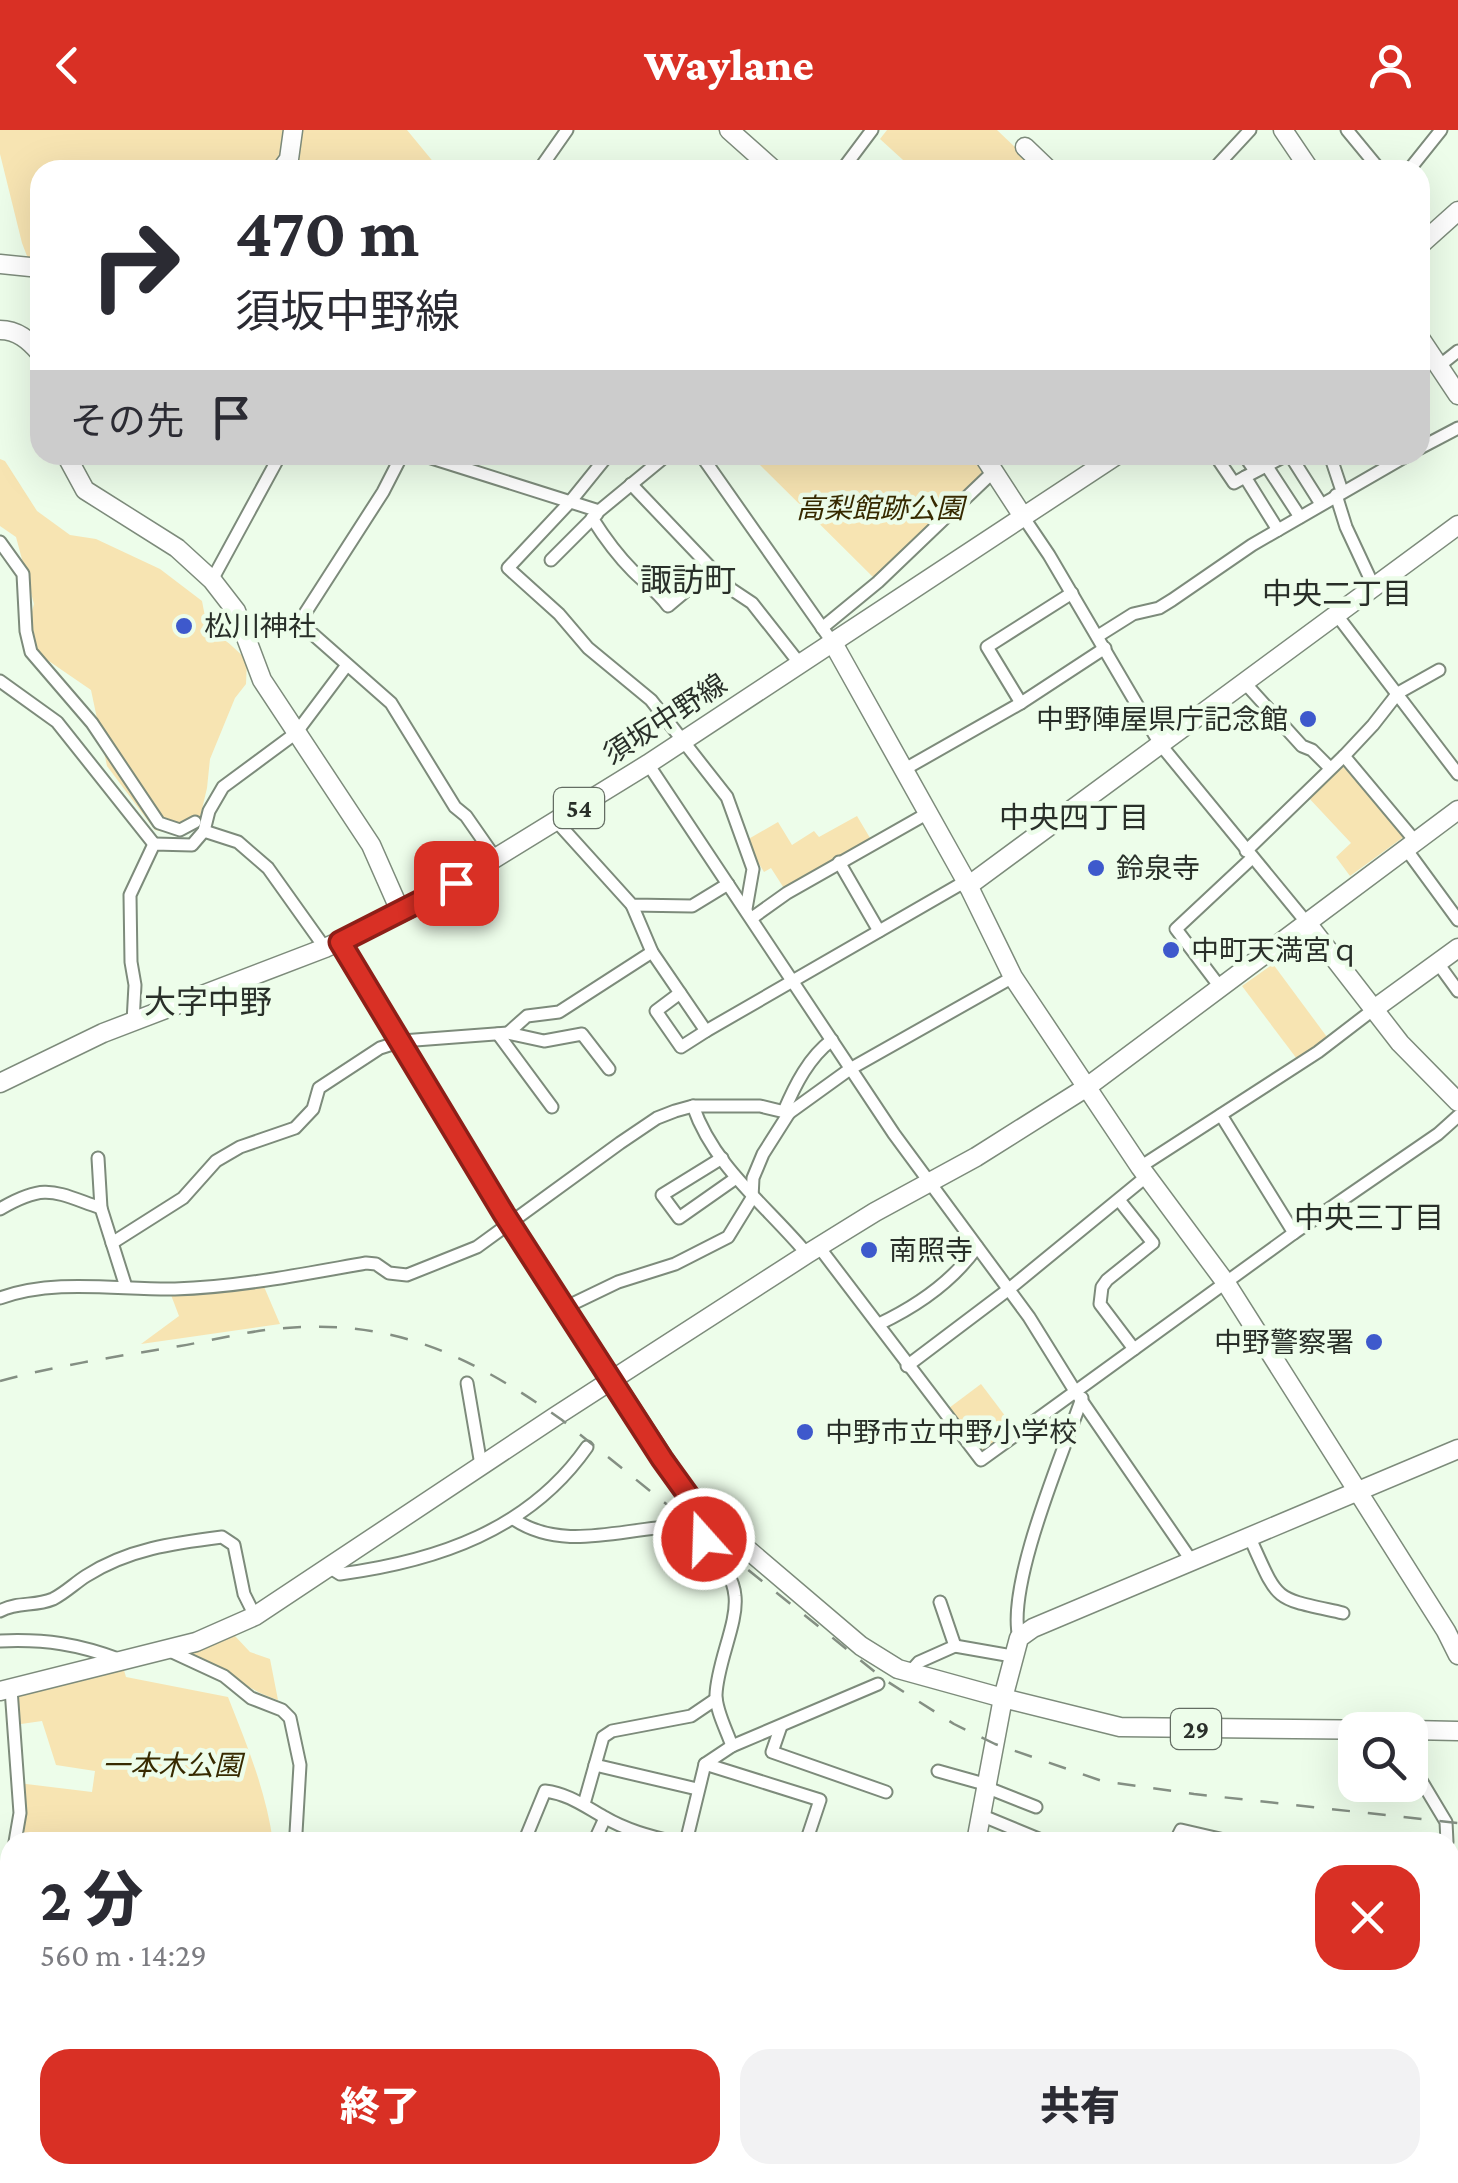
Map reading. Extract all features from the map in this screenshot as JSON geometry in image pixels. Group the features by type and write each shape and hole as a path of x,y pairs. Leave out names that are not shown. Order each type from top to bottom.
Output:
{"street":[{"path":"288,160 293,130"},
{"path":"546,160 567,130"},
{"path":"729,130 763,160"},
{"path":"850,160 872,130"},
{"path":"1222,160 1250,130"},
{"path":"1283,130 1303,160"},
{"path":"1347,130 1372,160"},
{"path":"1417,160 1440,130"},
{"path":"1025,147 1039,160"},
{"path":"1430,236 1458,210"},
{"path":"0,264 30,267"},
{"path":"0,330 30,340"},
{"path":"1458,351 1430,361 1458,395"},
{"path":"1430,443 1458,428"},
{"path":"71,465 85,490 177,548 212,580 236,611 262,680 370,845 402,913"},
{"path":"212,580 275,465"},
{"path":"397,465 302,618 306,629 391,704 455,807 466,816 496,860"},
{"path":"453,465 570,502 595,515 608,544 668,606 712,569"},
{"path":"600,465 508,568 559,614 588,648 639,688 727,797 753,869 749,914"},
{"path":"550,560 653,465"},
{"path":"708,465 827,636 905,769 1013,977 1143,1172 1226,1283 1458,1655"},
{"path":"827,636 986,465"},
{"path":"992,465 1160,744 1400,1043 1458,1102"},
{"name":"須坂中野線","path":"0,1083 133,1022 332,945 402,913 496,860 648,764 800,664 827,636 1024,518 1102,465"},
{"path":"1221,465 1234,482 1267,465"},
{"path":"1271,465 1278,530"},
{"path":"1272,465 1300,516"},
{"path":"1273,465 1321,504"},
{"path":"1332,465 1346,527 1374,586"},
{"path":"1098,636 1132,614 1172,600 1300,516 1390,465"},
{"path":"631,484 730,589 752,602 800,664"},
{"path":"680,993 656,1011 681,1047 792,980 967,884 1458,526"},
{"path":"0,542 23,574 26,632 36,660 92,722 159,823 180,830 200,827 238,842 268,868 332,945 402,1041 564,1308 698,1509 706,1532 701,1547"},
{"path":"1021,703 987,647 1072,592"},
{"path":"1336,614 1458,774"},
{"path":"905,769 1021,703 1105,648"},
{"path":"154,844 192,845 223,787 296,733 348,665"},
{"path":"1220,987 1176,929 1374,726 1398,693 1439,670"},
{"path":"0,680 57,722 154,844"},
{"path":"1244,682 1302,746 1312,750 1330,768"},
{"path":"1344,756 1411,845 1458,920"},
{"path":"648,764 850,1070 1008,1289 1191,1560"},
{"path":"17,1832 20,1813 6,1690 196,1642 255,1616 813,1251 1087,1087 1458,810"},
{"path":"749,914 928,813"},
{"path":"557,822 632,905 652,952 706,1031"},
{"path":"133,1022 130,895 154,844"},
{"path":"839,862 879,931"},
{"path":"632,905 692,906 728,884"},
{"path":"908,1365 1119,1200 1143,1172 1318,1052 1458,948"},
{"path":"503,1034 528,1016 560,1012 652,952"},
{"path":"1437,962 1458,990"},
{"path":"0,1298 38,1288 218,1286 366,1263 376,1264 388,1273 407,1275 477,1247 658,1118 693,1106 760,1106 787,1112 850,1070 1013,977"},
{"path":"503,1034 552,1107"},
{"path":"112,1243 184,1198 216,1161 295,1128 313,1109 319,1088 380,1048 402,1041 503,1034 544,1041 582,1034 609,1069"},
{"path":"564,1308 618,1282 675,1264 728,1237 752,1198 758,1164 787,1112 793,1088 820,1049 832,1040"},
{"path":"693,1106 700,1127 752,1198 813,1251 879,1324 981,1460 1078,1395 1134,1349 1458,1116"},
{"path":"1221,1115 1294,1234"},
{"path":"98,1158 101,1208 126,1287"},
{"path":"722,1158 662,1195 679,1218 736,1178"},
{"path":"0,1209 26,1194 47,1190 101,1208"},
{"path":"1119,1200 1153,1243 1102,1287 1100,1304 1134,1349"},
{"path":"879,1324 906,1311 950,1278 977,1246"},
{"path":"467,1384 481,1465"},
{"path":"1019,1638 1016,1624 1030,1550 1078,1395"},
{"path":"328,1567 340,1574 405,1560 494,1532 557,1486 587,1448"},
{"path":"979,1832 1003,1698 1019,1638 1033,1628 1191,1560 1458,1450"},
{"path":"698,1509 861,1646 898,1669 1003,1698"},
{"path":"515,1520 534,1532 552,1536 658,1528 701,1547 721,1567 736,1596 721,1654 716,1699 732,1746"},
{"path":"1249,1536 1274,1592 1284,1600 1343,1613"},
{"path":"0,1611 16,1603 54,1599 86,1576 147,1547 222,1537 234,1545 244,1594 255,1616"},
{"path":"940,1602 955,1646"},
{"path":"0,1641 80,1644 121,1660"},
{"path":"910,1672 919,1662 955,1646 1012,1656"},
{"path":"167,1650 224,1676 251,1698 282,1710 290,1718 300,1765 296,1832"},
{"path":"688,1832 705,1764 732,1746 878,1684"},
{"name":"29","path":"1003,1698 1120,1727 1338,1729"},
{"path":"584,1804 603,1737 612,1731 691,1716 716,1699"},
{"path":"781,1726 772,1752 886,1792"},
{"path":"1428,1730 1458,1731"},
{"path":"705,1764 820,1800 809,1832"},
{"path":"595,1765 697,1789"},
{"path":"938,1771 1036,1807"},
{"path":"528,1832 545,1791 560,1792 636,1832"},
{"path":"1428,1792 1446,1822 1446,1832"},
{"path":"983,1816 1022,1832"},
{"path":"599,1832 605,1818"}],"green space":[{"path":"0,130 407,130 432,160 30,160 30,259 22,243 0,154"},
{"path":"887,130 997,130 1028,160 903,160 880,139"},
{"path":"0,459 37,511 70,535 96,539 160,569 202,601 206,622 247,660 246,684 235,698 210,759 198,826 182,836 155,830 107,766 91,690 40,655 26,634 34,604 16,537 0,526"},
{"name":"高梨館跡公園","path":"760,465 989,465 993,472 878,582"},
{"path":"1341,764 1405,836 1350,876 1336,857 1351,843 1307,796"},
{"path":"857,816 873,843 787,893 771,868 764,872 745,841 778,822 792,845 814,831 819,837"},
{"path":"1273,964 1327,1037 1297,1059 1242,986"},
{"path":"262,1282 280,1324 141,1344 179,1316 171,1295"},
{"path":"981,1384 1015,1429 982,1453 949,1408"},
{"path":"235,1636 250,1652 270,1659 278,1700 190,1653"},
{"name":"一本木公園","path":"121,1660 126,1677 228,1697 261,1786 271,1832 16,1832 18,1783 92,1792 95,1771 56,1765 42,1721 14,1725 11,1689"}],"railway":[{"path":"0,1381 273,1329 364,1330 433,1347 497,1378 562,1420 885,1680 954,1724 995,1744 1102,1781 1458,1823"}],"place":[{"name":"松川神社","path":"184,626"},
{"name":"中野陣屋県庁記念館","path":"1308,719"},
{"name":"鈴泉寺","path":"1096,868"},
{"name":"中町天満宮ｑ","path":"1171,950"},
{"name":"南照寺","path":"869,1250"},
{"name":"中野警察署","path":"1374,1342"},
{"name":"中野市立中野小学校","path":"805,1432"}],"district":[{"name":"諏訪町","path":"688,580"},
{"name":"中央二丁目","path":"1337,593"},
{"name":"中央四丁目","path":"1074,817"},
{"name":"大字中野","path":"208,1002"},
{"name":"中央三丁目","path":"1369,1217"}],"route":[{"path":"456,883 340,942 504,1214 698,1509 706,1529 704,1539"}]}
